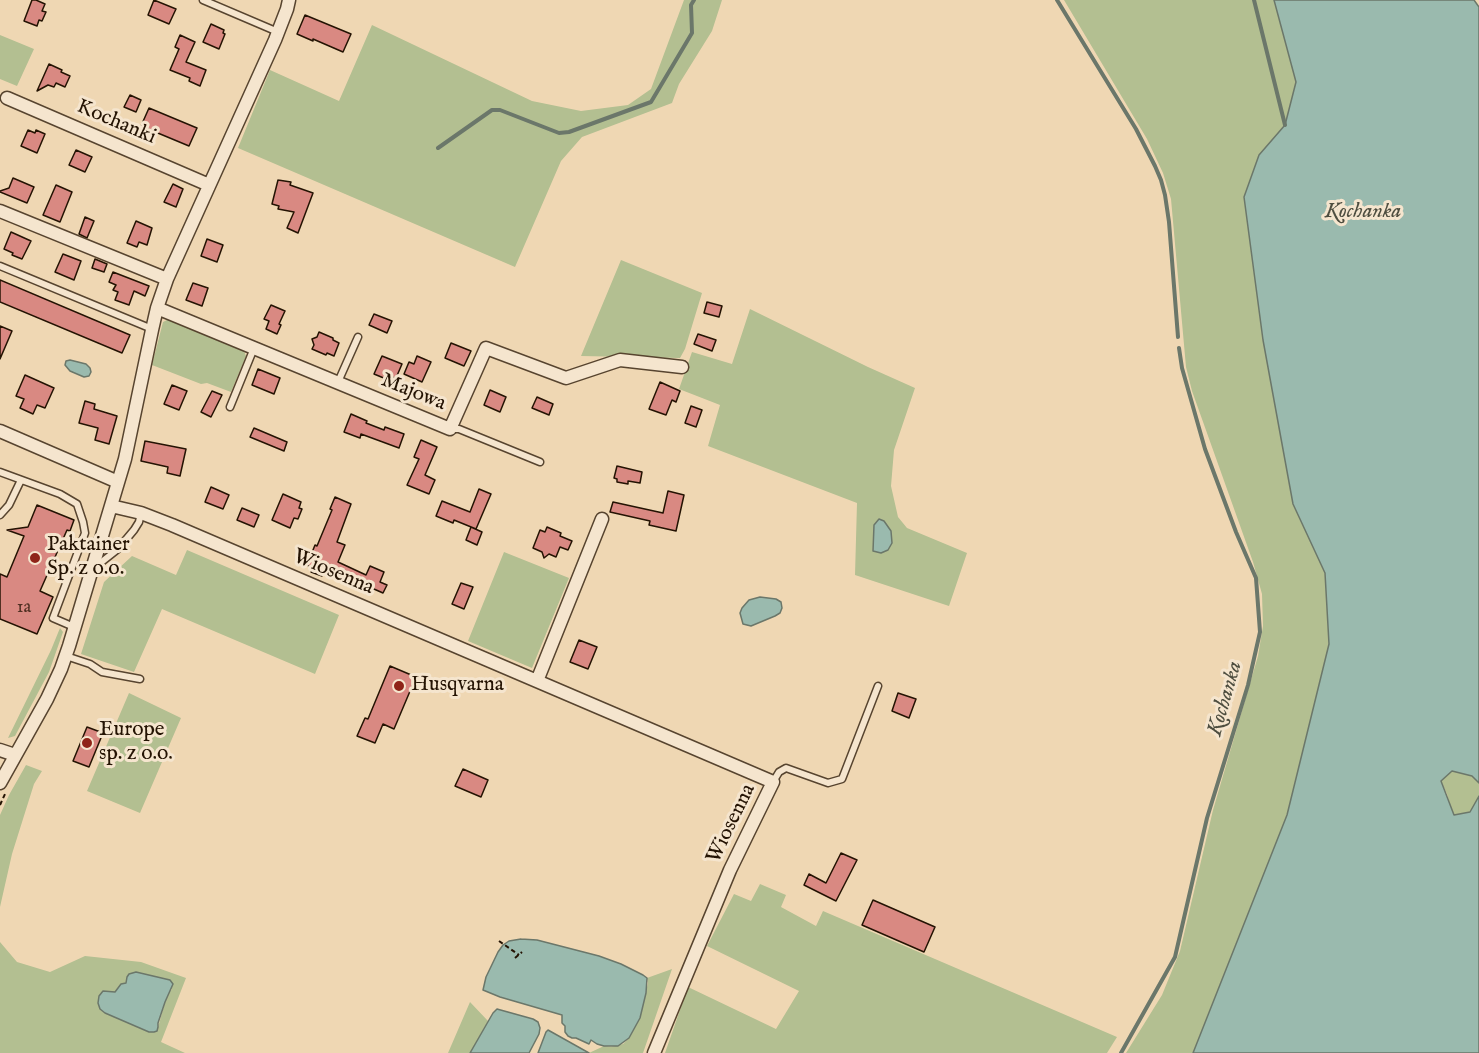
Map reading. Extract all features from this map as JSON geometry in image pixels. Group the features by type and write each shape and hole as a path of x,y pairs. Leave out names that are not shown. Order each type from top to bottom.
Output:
{"street":[{"path":"0,783 47,699 75,627 125,459 157,308 167,279 278,32 289,0"},
{"name":"Kochanki","path":"7,98 209,185"},
{"path":"0,211 167,279"},
{"name":"Majowa","path":"157,308 450,429 486,348 566,378 620,360 682,367"},
{"path":"0,431 118,482"},
{"name":"Wiosenna","path":"111,506 141,513 773,782 730,870 654,1053"},
{"path":"537,681 602,519"},
{"path":"0,750 15,755"}],"lane":[{"path":"203,0 278,32"},
{"path":"0,266 152,330"},
{"path":"338,382 358,337"},
{"path":"230,407 254,348"},
{"path":"450,429 459,429 540,462"},
{"path":"0,471 68,498 77,504 81,512 84,533 53,618 75,627"},
{"path":"0,515 9,506 21,480"},
{"path":"92,570 118,549 134,530 141,513"},
{"path":"65,656 90,664 102,672 140,679"},
{"path":"773,782 779,772 786,768 828,783 842,779 878,686"}],"path":[{"path":"499,941 519,955"},
{"path":"515,958 522,952"}],"green space":[{"path":"684,0 722,0 712,31 679,84 672,103 582,137 561,161 515,267 238,148 270,70 339,101 372,25 532,101 581,111 628,105 651,89"},
{"path":"1064,0 1274,0 1296,82 1285,125 1259,155 1244,197 1263,340 1293,504 1325,573 1329,644 1287,815 1193,1053 1126,1053 1162,995 1180,951 1213,810 1258,656 1263,626 1262,594 1253,562 1192,391 1186,367 1171,199 1163,173 1147,139"},
{"path":"0,35 34,49 17,86 0,79"},
{"path":"621,260 702,293 685,349 680,358 581,356"},
{"path":"750,309 915,388 894,450 891,486 898,517 907,528 967,553 949,606 855,575 857,503 708,446 720,405 679,389 692,352 732,364"},
{"path":"169,319 244,351 246,356 231,392 207,383 201,384 152,365 163,322"},
{"path":"187,550 339,615 315,674 162,609 134,672 81,654 104,582 132,556 176,575"},
{"path":"504,552 569,578 532,668 468,641"},
{"path":"60,628 63,632 49,672 15,736 8,738 51,650"},
{"path":"129,693 181,718 140,813 87,791"},
{"path":"26,765 42,771 34,784 12,854 0,907 0,815"},
{"path":"1452,771 1472,776 1479,783 1479,796 1470,812 1453,815 1441,781"},
{"path":"760,884 786,895 781,907 816,926 823,911 1117,1037 1107,1053 665,1053 688,987 776,1029 799,991 707,946 734,894 751,901"},
{"path":"0,942 17,962 50,972 85,956 141,962 186,978 161,1042 185,1053 0,1053","holes":["127,977 172,989 168,993 157,1031 149,1031 98,1003 103,991 115,992 119,986 126,983"]},
{"path":"672,969 643,1053 589,1053 604,1046 623,1044 629,1038 640,1018 648,983 647,978"},
{"path":"470,1002 488,1021 470,1053 448,1053"}],"water":[{"name":"Kochanka","path":"1274,0 1474,0 1479,7 1479,783 1472,776 1452,771 1441,781 1454,815 1470,812 1479,796 1479,1053 1193,1053 1287,815 1329,644 1325,573 1293,504 1263,340 1244,197 1259,155 1285,125 1296,82"},
{"path":"66,361 86,364 91,372 89,376 84,377 70,371 65,365"},
{"path":"879,519 884,521 891,531 892,543 888,550 881,553 873,551 874,525"},
{"path":"760,597 781,602 780,613 751,626 743,624 740,613 742,608 749,600"},
{"path":"537,940 599,956 621,964 647,978 640,1018 629,1038 618,1046 604,1046 591,1040 589,1044 568,1036 562,1023 562,1015 483,990 486,977 503,945 509,941"},
{"path":"136,972 170,980 173,984 157,1031 154,1032 149,1032 105,1013 100,1009 98,1003 103,991 115,992 121,984 126,983 129,974"},
{"path":"497,1009 538,1022 539,1034 529,1053 470,1053"},
{"path":"548,1030 589,1053 538,1053"}],"building":[{"path":"32,0 45,4 42,11 46,12 37,26 24,21"},
{"path":"154,0 176,9 169,24 148,15"},
{"path":"305,15 351,34 343,52 297,34"},
{"path":"211,24 224,30 225,34 219,49 203,42"},
{"path":"180,35 195,42 186,62 206,70 200,86 189,81 190,78 170,70 179,49 175,47"},
{"path":"49,64 70,76 65,87 56,83 54,87 48,85 37,91"},
{"path":"130,95 141,100 136,112 124,107"},
{"path":"149,108 197,128 189,146 141,126"},
{"path":"28,130 35,133 36,130 45,134 37,153 21,146"},
{"path":"76,150 92,157 85,172 69,165"},
{"path":"13,178 34,187 27,203 0,192 9,188"},
{"path":"278,180 291,182 290,185 313,193 298,233 287,228 294,212 278,209 279,206 272,204"},
{"path":"173,184 183,189 176,207 164,202"},
{"path":"56,185 72,192 60,222 43,215"},
{"path":"85,217 94,221 87,238 79,234"},
{"path":"136,221 152,228 147,245 139,242 137,247 127,243"},
{"path":"11,232 31,241 22,259 4,249"},
{"path":"207,239 223,245 217,262 201,256"},
{"path":"63,254 81,261 74,280 55,272"},
{"path":"95,259 107,264 104,272 92,268"},
{"path":"113,272 149,286 145,296 134,291 129,305 115,300 118,292 113,290 116,285 109,282"},
{"path":"0,280 130,335 122,353 0,302"},
{"path":"193,283 208,288 202,306 186,300"},
{"path":"707,302 722,306 719,317 704,313"},
{"path":"271,305 285,311 277,334 266,329 269,321 264,319"},
{"path":"374,314 392,321 387,333 369,325"},
{"path":"0,326 12,331 0,359"},
{"path":"319,332 339,343 334,356 312,349 314,345 312,339 317,337"},
{"path":"698,334 716,340 712,351 694,344"},
{"path":"451,343 471,351 464,366 445,358"},
{"path":"382,356 402,364 396,378 392,377 391,381 374,374"},
{"path":"417,356 431,362 422,382 404,374 409,362 414,364"},
{"path":"258,369 280,378 274,394 252,385"},
{"path":"25,375 54,388 45,408 37,405 33,414 20,408 24,399 16,396"},
{"path":"660,382 680,391 676,402 672,400 666,415 649,409"},
{"path":"172,385 187,391 179,410 164,404"},
{"path":"490,390 506,397 500,412 484,405"},
{"path":"212,391 222,395 211,417 201,412"},
{"path":"537,397 553,404 549,415 532,408"},
{"path":"85,401 95,404 94,409 117,416 109,444 95,440 98,428 79,423"},
{"path":"691,406 702,410 696,427 685,423"},
{"path":"351,414 384,430 385,427 404,434 399,448 361,434 360,438 344,432"},
{"path":"254,428 287,442 284,451 250,437"},
{"path":"421,440 437,447 425,475 435,480 429,494 407,485 419,459 414,457"},
{"path":"145,441 186,449 180,476 167,473 168,467 141,461"},
{"path":"617,466 642,472 640,483 617,482 614,478"},
{"path":"211,487 229,495 223,509 205,502"},
{"path":"479,489 491,494 476,529 436,516 442,501 470,512"},
{"path":"668,491 684,495 676,531 649,525 650,521 610,512 613,502 663,513"},
{"path":"283,494 301,502 299,508 302,509 298,519 294,518 290,528 272,520"},
{"path":"335,497 351,504 337,542 345,545 338,562 366,575 370,566 384,572 380,582 387,585 383,593 358,582 355,587 324,572 322,576 311,572 313,568 307,565 332,510 330,509"},
{"path":"37,505 74,520 70,531 67,530 40,591 53,597 37,634 0,619 0,574 7,577 24,536 7,530 28,527"},
{"path":"242,508 259,515 254,527 237,520"},
{"path":"471,527 482,532 477,545 466,540"},
{"path":"547,527 572,541 568,550 560,547 556,557 549,554 544,558 542,552 533,548 540,530 545,532"},
{"path":"461,583 473,587 464,609 452,604"},
{"path":"579,640 597,647 588,669 570,662"},
{"path":"390,666 416,677 394,729 383,724 375,743 357,736 365,718 368,719"},
{"path":"898,693 916,699 909,718 892,711"},
{"path":"87,727 103,733 89,767 73,761"},
{"path":"463,769 488,780 481,797 455,786"},
{"path":"841,853 857,860 836,901 804,885 809,874 826,883"},
{"path":"873,900 935,927 924,952 862,925"}],"waterway":[{"path":"438,148 492,110 500,110 559,133 569,132 651,102 692,33 691,5 694,0"},
{"name":"Kochanka","path":"1057,0 1136,129 1161,180 1169,222 1178,337"},
{"path":"1254,0 1285,125"},
{"name":"Kochanka","path":"1121,1053 1175,957 1207,818 1248,685 1260,632 1256,578 1205,449 1182,368 1179,348"}],"place":[{"name":"Paktainer Sp. z o.o.","path":"35,558"},
{"name":"Husqvarna","path":"399,686"},
{"name":"Europe sp. z o.o.","path":"87,743"}]}
